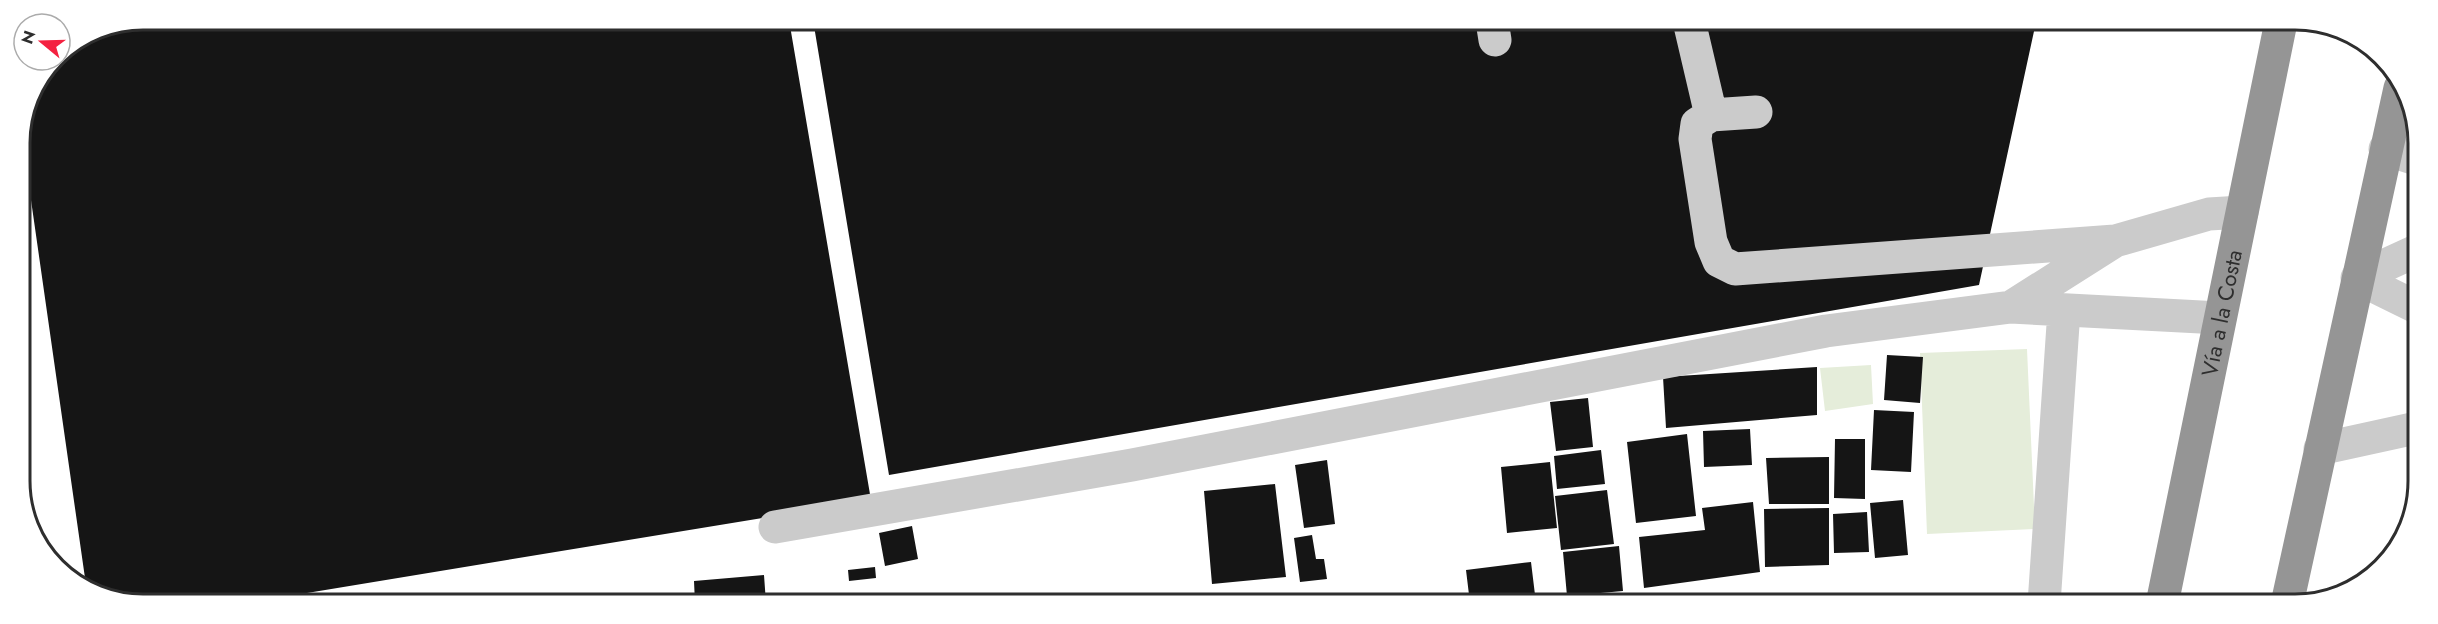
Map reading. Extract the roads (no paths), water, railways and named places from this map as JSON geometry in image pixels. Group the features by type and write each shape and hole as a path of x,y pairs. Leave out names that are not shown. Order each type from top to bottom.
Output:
{"highway":[{"name":"Vía a la Costa","path":"2164,594 2279,30"},
{"path":"2290,594 2398,97"}],"street":[{"path":"1691,30 1711,115"},
{"path":"1756,112 1711,115 1697,124 1695,139 1711,242 1719,261 1735,269 2115,241 2209,214 2242,212"},
{"path":"2385,149 2408,156"},
{"path":"2011,307 2115,241"},
{"path":"2357,278 2408,255"},
{"path":"2357,278 2408,303"},
{"path":"775,527 1132,465 1826,331 2011,307 2220,318"},
{"path":"2045,594 2064,310"},
{"path":"2320,449 2408,430"}]}
